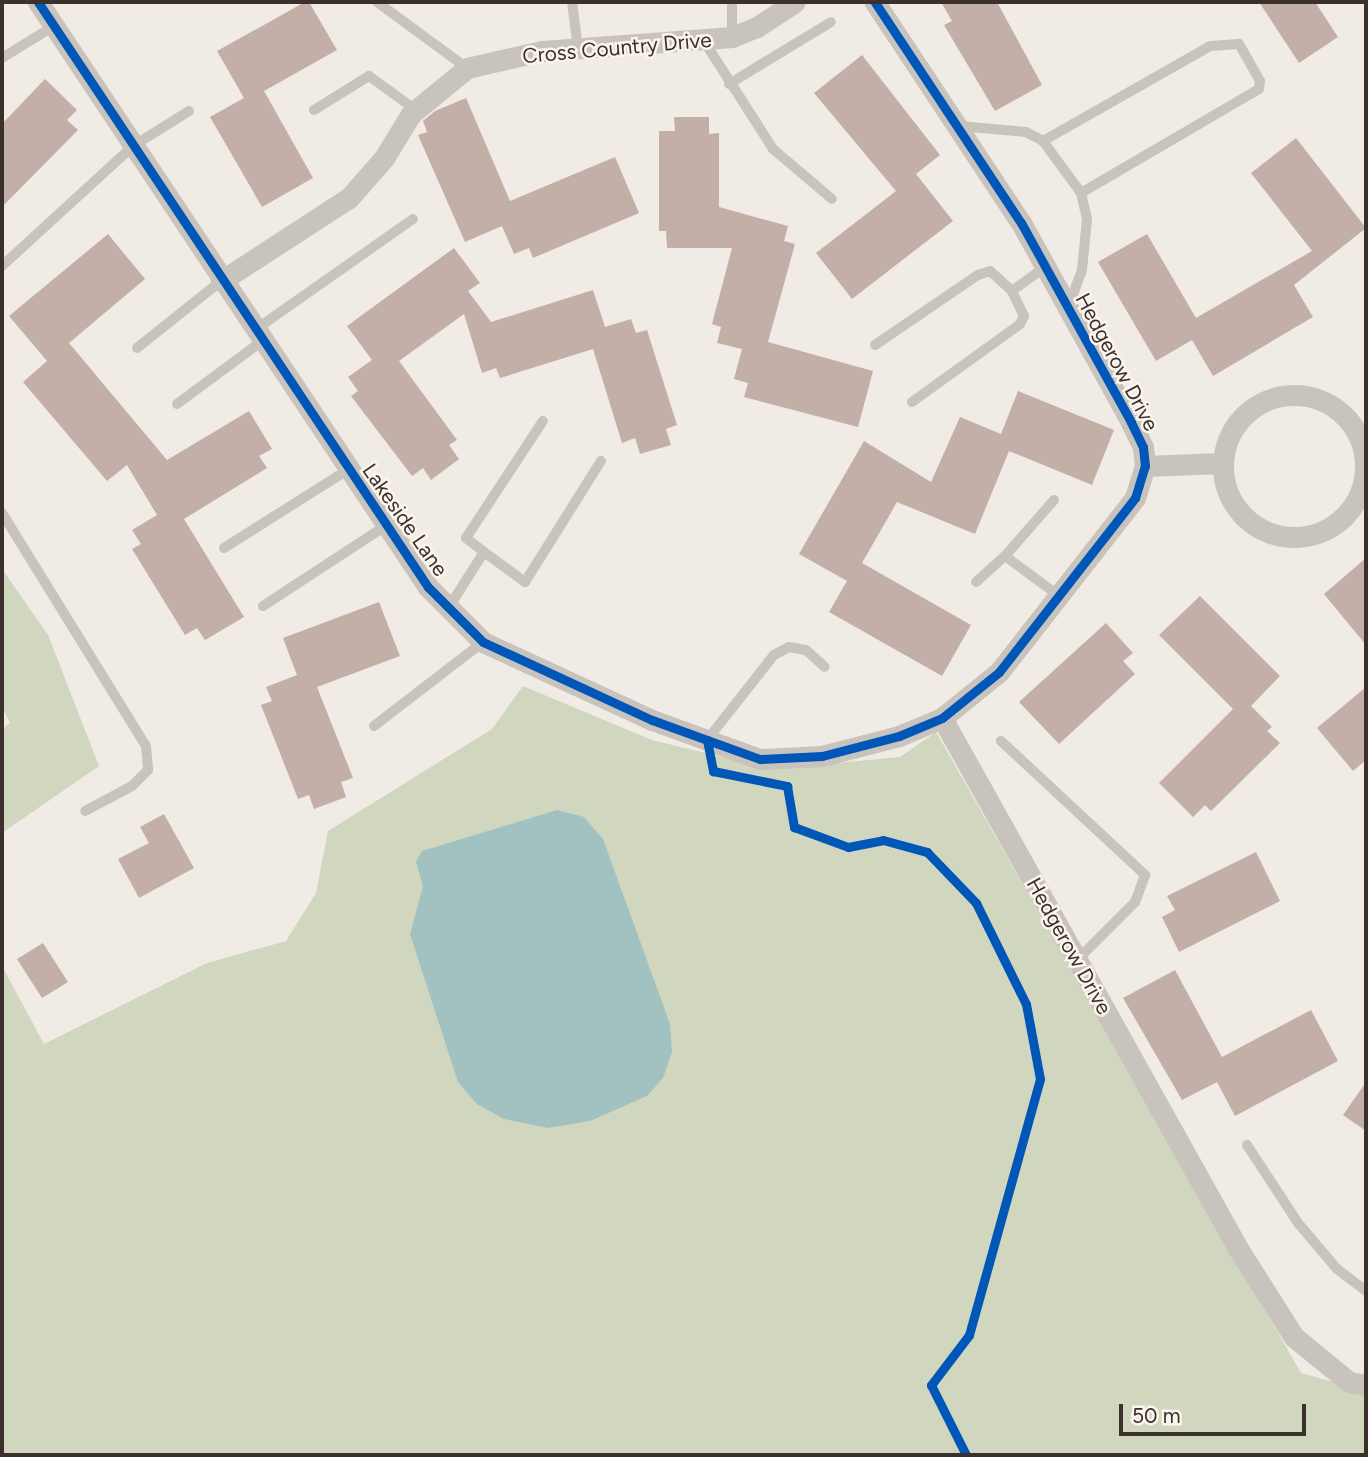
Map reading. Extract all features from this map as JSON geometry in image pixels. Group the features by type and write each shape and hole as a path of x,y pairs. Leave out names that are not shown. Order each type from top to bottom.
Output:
{"street":[{"name":"Lakeside Lane","path":"38,2 221,281 428,587 483,642 707,740 760,759 822,756 899,736 942,718"},
{"name":"Cross Country Drive","path":"221,281 349,198 384,158 416,110 467,68 542,51 732,37 757,27 795,2"},
{"name":"Hedgerow Drive","path":"875,2 1021,223 1137,434 1145,466 1135,498 999,672 942,718 1239,1250 1294,1337 1349,1382 1366,1385"},
{"path":"1300,395 1322,400 1341,412 1356,430 1364,452 1366,475 1348,514 1331,528 1288,538 1247,522 1224,485 1222,463 1227,440 1247,413 1277,397 1300,395"},
{"path":"1145,466 1222,463"}],"lane":[{"path":"377,2 467,68"},
{"path":"572,2 579,48"},
{"path":"732,2 732,37"},
{"path":"729,85 831,22"},
{"path":"2,58 54,26"},
{"path":"705,41 729,85 773,149 832,199"},
{"path":"1043,141 1210,46 1239,44 1260,81 1259,89 1081,192"},
{"path":"314,110 369,76 416,110"},
{"path":"2,266 133,146 189,111"},
{"path":"957,126 1026,132 1043,141 1081,192 1087,219 1082,270 1068,308"},
{"path":"177,404 259,336 413,219"},
{"path":"1012,291 1044,268"},
{"path":"875,345 978,275 990,271 1012,291 1024,316 1020,324 912,402"},
{"path":"137,348 221,281"},
{"path":"543,421 466,538 525,582 601,461"},
{"path":"224,548 349,469"},
{"path":"976,582 1005,556 1054,500"},
{"path":"2,513 146,746 148,770 132,786 85,811"},
{"path":"263,606 387,525"},
{"path":"449,607 484,552"},
{"path":"1005,556 1059,596"},
{"path":"374,726 483,642"},
{"path":"707,740 774,655 789,647 806,650 825,667"},
{"path":"1001,741 1145,875 1135,902 1077,960"},
{"path":"1247,1145 1298,1223 1337,1269 1366,1291"}],"green space":[{"path":"2,569 48,635 99,766 2,833 2,729 10,723 2,707"},
{"path":"523,686 652,740 772,769 900,757 936,732 1301,1373 1366,1391 1366,1455 2,1455 2,966 44,1044 207,963 286,941 316,893 328,831 492,729"}],"water":[{"path":"557,810 584,817 603,839 670,1024 672,1052 663,1078 647,1096 590,1121 548,1128 504,1119 477,1104 458,1082 410,934 423,886 416,862 422,851"}],"building":[{"path":"309,2 337,50 264,91 313,178 262,207 210,117 244,98 217,51"},
{"path":"941,2 997,2 1042,85 995,111 944,25 952,21"},
{"path":"1259,2 1315,2 1338,37 1299,63"},
{"path":"862,55 940,155 916,174 953,221 852,299 816,253 896,191 814,93"},
{"path":"45,79 77,110 67,120 78,130 2,207 2,124"},
{"path":"466,98 510,201 615,157 639,213 533,258 529,248 514,254 502,226 465,242 418,135 427,132 423,121 435,111"},
{"path":"674,117 709,117 709,134 719,133 719,207 788,226 784,241 795,244 768,342 873,371 858,427 744,397 748,383 734,379 742,349 717,343 721,327 712,324 732,248 667,248 666,231 659,231 659,131 675,131"},
{"path":"1296,138 1366,228 1294,285 1313,317 1213,376 1192,340 1156,361 1098,262 1147,234 1196,318 1312,251 1251,173"},
{"path":"108,234 145,279 69,343 167,460 249,411 272,449 259,456 267,468 184,519 244,617 205,640 197,628 185,635 132,549 141,544 132,530 157,515 127,465 107,481 23,382 47,361 9,316"},
{"path":"454,248 480,283 468,291 491,322 593,290 605,327 631,319 636,333 647,330 677,425 666,429 671,445 640,454 635,438 622,443 593,349 500,378 496,368 482,373 464,314 399,361 457,440 449,445 459,459 431,480 423,468 412,476 351,396 358,391 348,377 372,360 347,326"},
{"path":"1018,391 1114,430 1092,485 1009,451 975,534 897,502 862,563 971,625 942,676 829,612 847,581 799,554 864,441 931,482 960,417 1001,434"},
{"path":"1366,558 1366,645 1324,594"},
{"path":"1200,596 1280,676 1251,706 1272,727 1267,731 1280,743 1211,811 1205,805 1193,817 1159,783 1233,709 1159,635"},
{"path":"379,602 400,656 317,687 353,778 341,782 346,797 314,809 309,795 298,799 261,705 272,701 266,687 297,675 283,638"},
{"path":"1106,623 1133,653 1123,661 1135,674 1059,744 1019,702"},
{"path":"1366,687 1366,760 1353,771 1317,728"},
{"path":"164,814 194,868 139,898 118,859 149,843 140,827"},
{"path":"1256,852 1280,901 1179,952 1162,917 1175,910 1167,896"},
{"path":"43,943 68,982 42,998 17,959"},
{"path":"1175,970 1222,1057 1311,1010 1338,1061 1235,1116 1217,1082 1182,1100 1123,998"},
{"path":"1366,1082 1366,1131 1343,1115"}],"cycle path":[{"path":"38,2 428,587 483,642 652,720 760,759 822,756 899,736 942,718 999,672 1135,498 1145,466 1143,447 1131,422 1021,223 875,2"},
{"path":"707,740 713,771 787,786 794,827 848,847 883,840 927,852 976,903 1026,1004 1040,1079 969,1335 931,1385 966,1455"}]}
